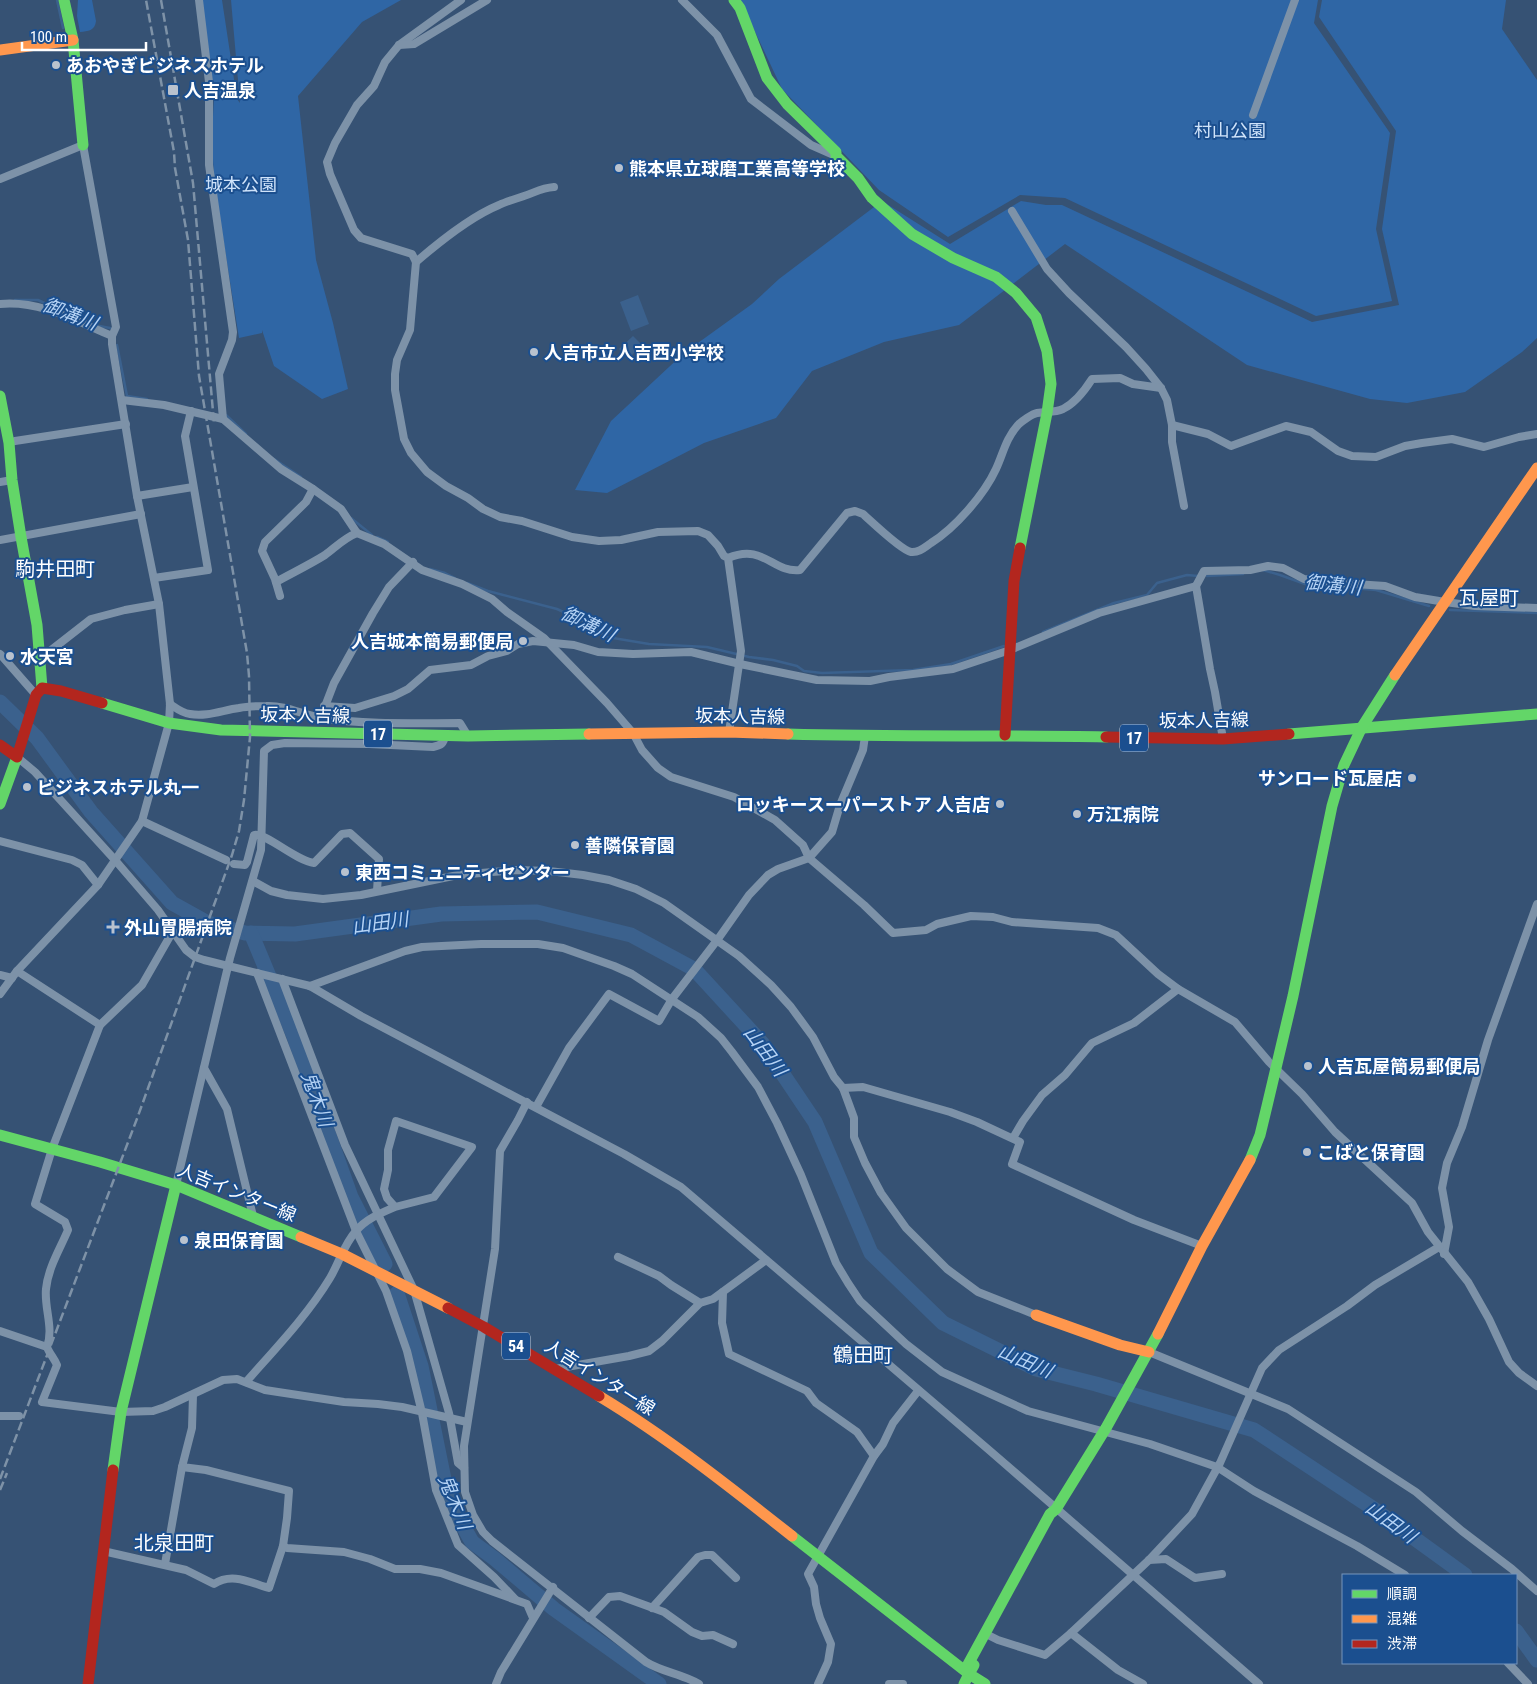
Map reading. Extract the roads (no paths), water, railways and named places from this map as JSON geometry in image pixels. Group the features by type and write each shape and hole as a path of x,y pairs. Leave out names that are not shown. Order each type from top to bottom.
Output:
{"street":[{"path":"0,994 14,975 98,884 142,822 169,723 170,704 159,604 137,496 112,344 112,336 116,328 83,145 73,40 64,0"},
{"path":"199,0 209,82 209,165 233,332 232,340 218,374 223,419"},
{"path":"461,0 398,45 385,62 374,86 357,105 326,162 354,230 361,238 412,254 416,262 410,330 398,360 395,374 395,390 404,439 411,453 427,472 483,509 500,516 522,520 572,537 599,541 621,540 658,532 698,530 708,535 724,556 728,558 741,651 729,732"},
{"path":"398,45 414,44 487,0"},
{"path":"682,0 717,35 751,99 811,145 836,156 858,178 872,198 912,234 953,258 996,277 1016,293 1036,317 1047,351 1051,384 1014,581 1006,735"},
{"path":"734,0 740,8 767,78 787,104 836,152 836,156"},
{"path":"1253,115 1295,0"},
{"path":"0,50 73,40"},
{"path":"0,180 83,145"},
{"path":"416,262 456,230 499,204 529,194 540,188 554,187"},
{"path":"1012,211 1047,269 1069,293 1126,347 1161,388 1167,400 1172,425 1172,442 1184,506"},
{"path":"0,304 14,302 41,306 112,336"},
{"path":"728,558 740,553 760,556 789,570 800,570 847,512 855,510 863,514 903,547 912,552 918,551 940,537 959,520 996,470 1008,439 1019,424 1036,412 1047,413 1063,409 1084,391 1092,379 1120,378 1133,384 1161,388"},
{"path":"0,396 41,658 39,691 0,804"},
{"path":"122,400 164,405 223,419 281,470 313,489 341,509 357,533 384,544 413,562 422,570 462,584 492,599 548,643 607,703 633,733 642,750 665,774 734,797 763,813 790,832 803,845 809,858 864,904 893,932 926,930 937,924 971,916 993,917 1012,922 1098,928 1116,934 1158,974 1178,989 1235,1022 1335,1132 1412,1203 1441,1251 1468,1282 1489,1319 1509,1362 1519,1373 1537,1386"},
{"path":"154,578 208,570 185,436 191,411"},
{"path":"8,444 15,441 126,424"},
{"path":"1172,425 1208,434 1230,446 1286,426 1311,432 1338,450 1352,456 1376,457 1405,446 1422,443 1452,439 1484,447 1537,434"},
{"path":"957,1684 966,1676 990,1636 1054,1517 1056,1509 1147,1355 1202,1246 1249,1164 1260,1135 1293,996 1332,806 1344,765 1362,727 1405,659 1537,468"},
{"path":"0,482 12,480"},
{"path":"137,496 193,487"},
{"path":"280,596 262,551 263,546 306,502 313,489"},
{"path":"0,540 141,514"},
{"path":"276,582 315,561 345,538 357,533"},
{"path":"323,718 324,706 334,683 389,587 413,562"},
{"path":"1223,739 1196,586 1204,571 1250,570 1268,566 1282,568 1304,579 1385,586 1415,597 1445,602 1475,606 1537,608"},
{"path":"324,706 356,708 394,696 408,689 430,670 471,664 518,644 533,641 574,644 598,652 633,654 691,652 817,680 870,682 889,676 953,669 1010,650 1099,613 1196,586"},
{"path":"41,658 91,618 159,604"},
{"path":"0,654 39,691"},
{"name":"坂本人吉線","path":"39,691 61,691 169,723 221,730 468,736 729,732 865,736 1006,735 1223,739 1537,714"},
{"path":"170,704 180,711 191,714 211,714 240,707 268,706 286,708 308,716 323,718 379,722 460,723 468,736"},
{"path":"88,1684 103,1551 122,1412 229,963 261,850 264,752 272,745 285,743 433,747 440,745 444,741 445,735"},
{"path":"536,1107 569,1048 609,994 659,1021 672,999 749,895 768,875 778,869 809,858 832,832 840,806 863,750 865,736"},
{"path":"0,745 19,752 158,910 191,954 204,960 229,963 257,973 310,986 361,1016 527,1102 681,1187 1259,1684"},
{"path":"142,822 230,862 245,865 254,835 262,835 292,854 314,863 345,832 353,835 379,859 377,891"},
{"path":"0,841 72,860 82,865 98,884"},
{"path":"252,885 287,895 314,898 344,898 458,875 516,870 583,875 609,880 636,889 664,902 718,939 754,969 791,1007 813,1037 834,1078 843,1088 854,1118 854,1137 881,1193 906,1228 946,1269 978,1292 1288,1409 1416,1492 1537,1591"},
{"path":"990,1636 1045,1655 1071,1633 1149,1560 1192,1514 1219,1465 1262,1368 1279,1350 1347,1306 1375,1285 1441,1251 1449,1227 1442,1188 1447,1163 1462,1127 1488,1040 1537,904"},
{"path":"173,931 142,985 100,1025 52,1149 35,1204 65,1222 68,1230 51,1268 46,1290 51,1337 47,1347 48,1352 52,1355 57,1365 42,1402 122,1412 152,1411 193,1395 205,1387 223,1380 237,1379 265,1390 344,1402 378,1404 467,1422"},
{"path":"310,986 405,951 422,947 481,944 538,944 563,948 632,974 698,1017 722,1038 758,1088 777,1124 801,1175 836,1262 860,1301 906,1344 942,1372 1028,1411 1104,1430 1219,1465 1254,1491 1357,1546 1403,1574"},
{"path":"257,973 356,1231 386,1291 407,1351 424,1413 436,1490 458,1545 494,1576 515,1599"},
{"path":"0,976 14,975 100,1025"},
{"path":"282,979 345,1145 376,1214 414,1290 449,1418 458,1463 464,1468"},
{"path":"1013,1138 1042,1095 1064,1075 1092,1043 1134,1023 1178,989"},
{"path":"204,1068 227,1109 252,1216"},
{"path":"843,1088 862,1086 950,1112 1013,1138 1020,1142 1012,1164 1134,1220 1202,1246"},
{"path":"527,1102 500,1151 496,1249 467,1422 464,1446 465,1492 473,1515 483,1532 504,1551 658,1670 670,1671 699,1684"},
{"path":"246,1382 302,1318 330,1278 356,1231 376,1214 434,1197 472,1147 396,1121 388,1150 388,1170 384,1189 387,1198 395,1208"},
{"name":"人吉インター線","path":"0,1135 176,1185 342,1254 484,1328 629,1414 724,1483 818,1556 966,1676 985,1684"},
{"path":"618,1257 659,1276 700,1303"},
{"path":"554,1369 649,1351 662,1341 700,1303 713,1299 766,1260"},
{"path":"723,1292 722,1323 730,1354 807,1391 816,1403 858,1432 874,1456"},
{"path":"0,1331 47,1347"},
{"path":"820,1684 828,1662 831,1644 820,1618 814,1587 808,1574 893,1424 918,1391"},
{"path":"165,1564 182,1467 192,1428 193,1395"},
{"path":"0,1416 19,1416"},
{"path":"103,1551 186,1570 214,1584 220,1580 234,1578 269,1588 283,1546 288,1518 289,1491 206,1470 182,1467"},
{"path":"966,1676 1050,1514 1056,1509"},
{"path":"283,1546 287,1548 344,1552 370,1559 395,1569 420,1569 441,1573 527,1604 533,1618"},
{"path":"652,1608 698,1557 705,1554 712,1554 736,1578"},
{"path":"1149,1560 1166,1560 1195,1578 1222,1574"},
{"path":"496,1684 501,1672 553,1587"},
{"path":"589,1618 609,1597 620,1596 664,1612 692,1632 702,1636 713,1635 733,1644"},
{"path":"1071,1633 1118,1670 1142,1684"},
{"path":"1509,1664 1528,1684"},
{"path":"889,1684 903,1684"}],"waterway":[{"path":"57,0 63,28"},
{"name":"御溝川","path":"15,300 38,300 57,309"},
{"name":"御溝川","path":"94,325 110,328"},
{"name":"御溝川","path":"117,345 127,396 147,399"},
{"name":"御溝川","path":"226,415 246,434"},
{"name":"御溝川","path":"274,459 301,477"},
{"name":"御溝川","path":"351,518 372,535"},
{"name":"御溝川","path":"377,537 388,542"},
{"name":"御溝川","path":"430,569 455,578"},
{"name":"御溝川","path":"1263,570 1305,584 1376,590 1429,606"},
{"name":"御溝川","path":"1207,576 1243,574"},
{"name":"御溝川","path":"1043,632 1114,603 1147,595 1157,583 1187,575 1198,576"},
{"name":"御溝川","path":"467,583 488,591 557,609 583,621 607,637 649,644 707,647 749,657 773,660 797,666 804,671 822,673 913,670 951,664 1004,646"},
{"name":"御溝川","path":"1450,610 1537,613"},
{"name":"山田川","path":"0,702 37,738 91,812 172,903 208,923 245,933 295,934 441,914 537,912 631,935 694,969 762,1043 815,1122 871,1253 943,1323 1036,1369 1096,1384 1254,1430 1374,1509 1464,1574"},
{"name":"鬼木川","path":"251,933 293,1034 351,1197 385,1264"},
{"name":"鬼木川","path":"397,1293 421,1366 445,1484 453,1508 472,1542 554,1609 659,1684"},
{"name":"山田川","path":"1517,1632 1537,1660"}],"railway":[{"path":"0,1479 138,1116 232,855 239,831 244,800 250,737 247,653 199,376 188,240 146,0"},
{"path":"161,0 193,183 214,423"},
{"path":"0,1490 7,1473"}],"place":[{"name":"あおやぎビジネスホテル","path":"56,65"},
{"name":"人吉温泉","path":"173,90"},
{"name":"熊本県立球磨工業高等学校","path":"619,168"},
{"name":"人吉市立人吉西小学校","path":"534,352"},
{"name":"人吉城本簡易郵便局","path":"523,641"},
{"name":"水天宮","path":"10,656"},
{"name":"サンロード瓦屋店","path":"1412,778"},
{"name":"ビジネスホテル丸一","path":"27,787"},
{"name":"ロッキースーパーストア 人吉店","path":"1000,804"},
{"name":"万江病院","path":"1077,814"},
{"name":"善隣保育園","path":"575,845"},
{"name":"東西コミュニティセンター","path":"345,872"},
{"name":"外山胃腸病院","path":"113,927"},
{"name":"人吉瓦屋簡易郵便局","path":"1308,1066"},
{"name":"こばと保育園","path":"1307,1152"},
{"name":"泉田保育園","path":"184,1240"}],"district":[{"name":"駒井田町","path":"55,569"},
{"name":"瓦屋町","path":"1489,598"},
{"name":"鶴田町","path":"863,1355"},
{"name":"北泉田町","path":"174,1543"}],"park label":[{"name":"村山公園","path":"1230,130"},
{"name":"城本公園","path":"241,184"}]}
